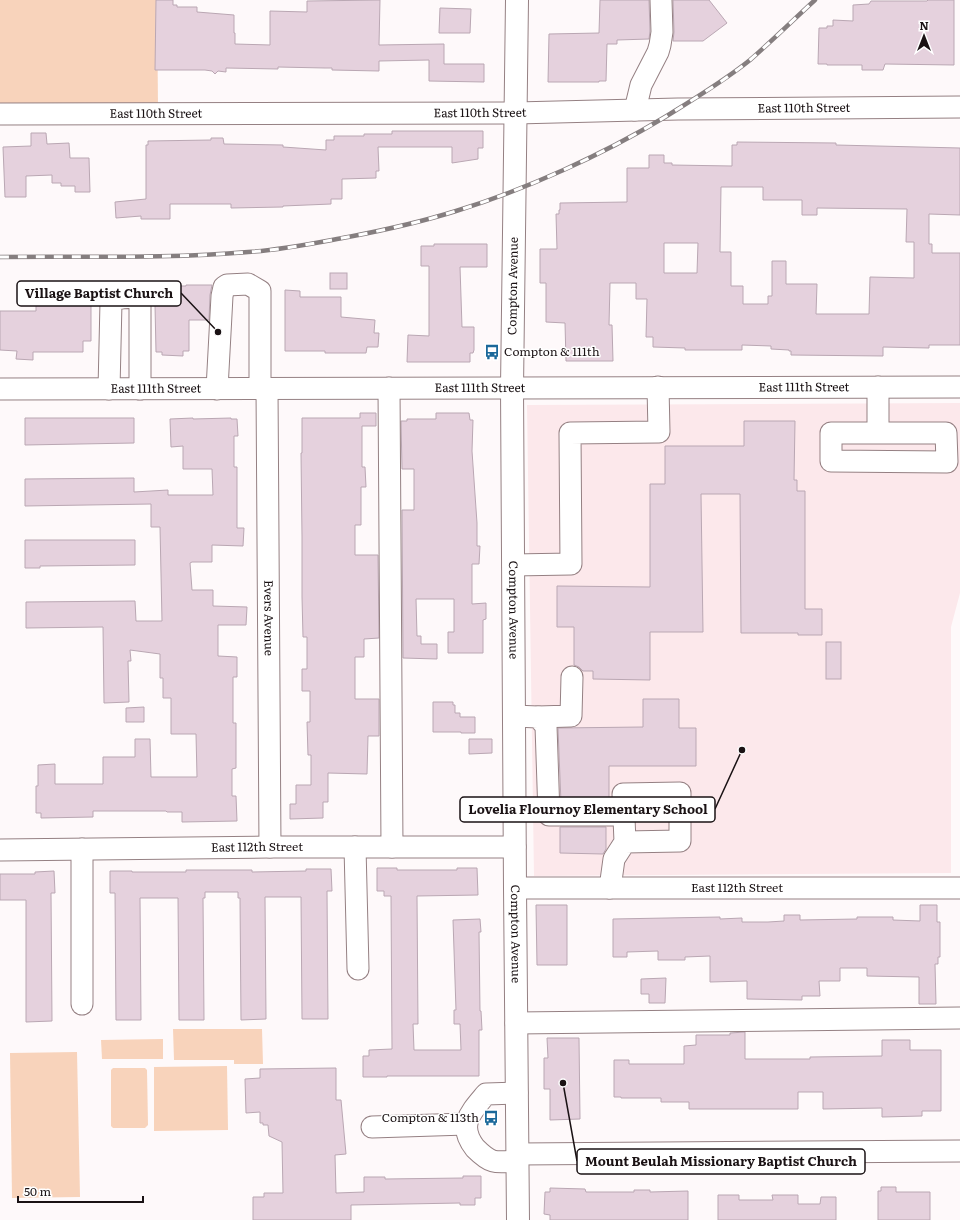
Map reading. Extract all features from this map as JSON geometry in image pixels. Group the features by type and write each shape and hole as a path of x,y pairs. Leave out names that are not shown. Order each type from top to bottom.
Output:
{"main road":[{"name":"Compton Avenue","path":"517,0 512,388 514,888 518,1220"}],"street":[{"path":"635,110 641,85 660,45 662,32 661,0"},
{"name":"East 110th Street","path":"0,114 516,113 635,110 960,107"},
{"name":"Evers Avenue","path":"217,389 222,296 224,287 227,284 248,284 260,291 264,388 270,847"},
{"path":"110,389 111,302 116,299 134,298 140,305 140,389"},
{"path":"878,387 878,433"},
{"name":"East 111th Street","path":"0,389 960,387"},
{"path":"390,388 392,847"},
{"path":"513,565 571,564 570,433 659,432 658,388"},
{"path":"831,433 878,433 946,433 947,462 831,461 831,433"},
{"path":"514,716 542,721 571,716 572,678"},
{"path":"542,721 549,815 624,815"},
{"path":"610,888 614,859 625,842 623,794 680,793 680,841 625,842"},
{"name":"East 112th Street","path":"0,850 270,847 515,847"},
{"path":"355,847 358,969"},
{"path":"82,849 82,1004"},
{"name":"East 112th Street","path":"514,888 960,888"},
{"path":"516,1023 960,1018"},
{"path":"517,1093 486,1094 472,1110 466,1124 469,1140 480,1153 493,1161 518,1157 960,1151"},
{"path":"372,1127 466,1124"}],"shaded area":[{"path":"0,0 157,0 158,107 0,108"},
{"path":"960,403 960,593 951,627 951,873 534,876 527,405"},
{"path":"173,1029 262,1029 263,1064 234,1064 234,1060 174,1060"},
{"path":"163,1039 163,1059 102,1059 101,1040"},
{"path":"77,1052 80,1197 12,1198 10,1053"},
{"path":"227,1066 228,1130 154,1131 154,1067"},
{"path":"113,1068 145,1068 147,1070 148,1125 145,1128 113,1128 111,1126 111,1070"}],"building":[{"path":"156,0 173,0 173,5 177,5 177,7 197,7 197,12 234,15 235,44 270,45 270,11 307,12 307,1 380,0 379,45 444,44 444,64 484,64 484,82 429,81 429,60 379,61 379,71 278,67 278,69 226,68 226,72 218,71 215,74 212,71 205,70 155,70"},
{"path":"600,0 649,0 649,39 617,40 617,44 607,44 606,81 548,82 549,34 599,33"},
{"path":"673,0 709,0 727,23 703,41 673,41"},
{"path":"954,0 954,65 885,64 883,70 862,70 862,65 818,64 819,28 833,26 833,20 853,21 853,5 869,4 871,1"},
{"path":"440,8 471,9 470,33 439,33"},
{"path":"392,131 483,131 483,148 478,148 478,159 452,163 452,147 378,147 379,171 376,171 376,178 342,179 342,199 331,199 331,204 231,208 231,204 170,204 170,219 141,219 141,216 116,218 115,202 146,199 146,145 148,145 148,141 211,140 211,138 223,138 224,144 283,145 283,147 326,150 326,140 334,140 334,136 392,134"},
{"path":"31,133 46,133 47,144 69,143 70,158 89,158 90,192 75,192 75,186 61,186 61,183 52,183 52,175 26,176 26,197 5,197 3,147 31,146"},
{"path":"737,142 836,143 836,145 960,148 960,215 929,214 929,244 932,244 932,253 960,253 960,345 929,345 929,348 883,347 883,356 791,355 791,351 789,350 771,349 771,346 742,345 742,350 685,350 685,348 653,347 653,337 646,337 647,299 636,299 636,283 610,283 609,325 612,325 613,361 566,361 565,323 546,322 546,283 540,283 540,249 557,249 556,214 559,214 560,203 627,202 627,168 649,168 649,155 664,155 664,163 672,163 672,165 732,166 732,145 737,145","holes":["721,187 763,187 763,200 802,200 802,215 817,215 817,208 907,209 906,242 914,242 914,278 870,277 869,314 816,314 817,284 786,284 786,261 772,261 772,296 768,296 768,304 743,304 743,286 731,286 731,252 720,252","664,243 698,243 697,273 664,273"]},
{"path":"434,244 487,244 487,267 460,267 462,327 474,327 474,350 473,353 470,353 470,362 407,362 408,335 429,336 429,266 421,266 421,246 434,246"},
{"path":"330,273 347,273 347,289 330,289"},
{"path":"212,285 209,320 189,320 189,351 183,351 183,356 162,355 162,352 156,352 155,305 157,305 157,286"},
{"path":"285,290 300,291 300,297 341,297 341,317 375,320 374,333 379,333 378,347 367,347 366,353 285,351"},
{"path":"55,291 91,291 91,341 83,341 83,352 33,352 33,360 16,359 17,351 0,350 0,311 36,311 36,301 55,301"},
{"path":"360,413 376,413 376,426 362,426 362,467 365,467 366,487 361,487 361,525 355,525 355,555 378,555 379,638 364,639 364,657 355,657 355,699 379,699 379,736 368,736 367,774 328,773 328,802 323,802 323,818 290,819 290,804 296,804 296,785 311,785 311,755 308,755 307,722 310,722 310,691 302,691 302,669 307,669 307,637 303,637 302,597 302,418 360,418"},
{"path":"436,413 469,413 470,420 473,420 472,451 477,523 477,546 480,546 479,564 472,564 472,604 486,603 486,619 483,620 483,653 448,653 448,632 454,632 454,599 416,599 417,636 421,636 421,644 437,644 437,659 403,658 402,510 414,510 414,469 402,469 401,421 407,421 407,419 436,419"},
{"path":"25,418 134,418 134,443 25,445"},
{"path":"170,419 237,419 238,436 234,436 234,467 237,467 237,528 244,528 243,546 212,545 212,562 190,563 192,590 213,590 213,606 247,607 246,625 218,625 218,656 237,657 237,677 233,677 233,723 236,723 236,768 232,769 232,796 236,796 237,821 182,822 182,812 166,811 93,811 93,817 41,818 41,813 36,813 38,765 55,764 55,784 103,784 103,757 135,757 135,739 150,739 151,777 197,777 196,734 171,734 171,698 163,698 163,678 160,678 160,654 130,650 131,661 128,661 129,702 104,703 103,627 26,628 26,602 135,601 136,621 162,621 160,527 151,527 151,504 25,506 25,479 134,478 134,492 168,490 168,495 213,495 212,469 183,469 183,446 171,447"},
{"path":"744,421 795,421 794,480 797,480 797,491 805,491 805,609 822,609 822,635 798,635 798,633 741,633 740,494 701,494 703,632 650,632 650,680 593,679 593,671 583,671 574,665 574,627 557,627 557,586 650,587 650,484 665,484 665,446 744,446"},
{"path":"25,540 135,540 135,565 40,566 40,568 25,568"},
{"path":"826,642 841,642 841,679 826,679"},
{"path":"643,699 679,699 679,728 696,728 696,766 609,766 609,803 561,803 558,728 643,727"},
{"path":"433,702 453,702 453,705 455,705 455,713 460,713 460,717 475,717 475,733 433,732"},
{"path":"144,707 144,722 126,722 126,708"},
{"path":"469,739 492,739 492,753 469,754"},
{"path":"560,827 606,827 606,849 603,854 560,853"},
{"path":"377,868 397,868 397,870 457,870 457,868 477,868 478,895 417,896 418,1024 413,1024 414,1050 461,1050 460,1024 454,1024 454,1010 456,1010 453,920 480,919 480,1011 482,1030 479,1030 479,1076 363,1077 363,1056 369,1056 369,1050 392,1049 391,896 384,896 384,891 377,891"},
{"path":"306,869 331,869 332,891 327,891 328,1019 302,1019 301,897 265,897 266,1019 241,1020 240,898 238,898 238,892 205,892 205,898 203,898 204,1020 179,1020 178,898 140,898 141,1020 116,1020 115,893 110,893 110,871 186,872 186,870 252,870 252,872 306,871"},
{"path":"54,871 55,893 51,893 52,1021 26,1022 26,900 0,900 0,874 35,874 35,872"},
{"path":"536,905 567,905 567,965 537,965"},
{"path":"920,905 937,905 937,922 940,922 940,957 938,957 938,964 935,964 936,1004 919,1004 919,977 867,976 867,968 840,968 840,981 819,981 820,996 802,996 802,1000 747,999 747,981 710,982 710,956 685,957 685,960 658,960 658,951 627,952 627,957 613,957 613,919 720,917 720,919 742,918 742,922 768,922 784,921 784,915 800,915 800,920 893,917 893,920 920,921"},
{"path":"666,978 665,1003 649,1003 649,994 641,994 641,979"},
{"path":"745,1032 745,1059 810,1059 810,1057 882,1056 882,1040 910,1040 910,1050 941,1050 941,1111 922,1111 922,1116 882,1117 882,1108 823,1109 823,1092 798,1092 798,1109 689,1109 689,1102 661,1102 661,1098 614,1097 614,1060 629,1060 629,1064 684,1064 684,1046 696,1045 696,1035 730,1035 730,1033"},
{"path":"547,1038 579,1038 580,1119 550,1120 550,1089 544,1089 544,1058 548,1058"},
{"path":"336,1068 336,1100 341,1100 346,1154 335,1155 336,1193 364,1192 364,1177 385,1177 385,1179 463,1178 463,1176 481,1176 481,1198 475,1198 475,1205 460,1205 460,1203 351,1205 351,1220 253,1220 253,1197 264,1197 264,1193 283,1193 282,1142 269,1136 268,1125 263,1125 263,1123 260,1123 260,1112 246,1113 245,1079 260,1078 260,1069"},
{"path":"881,1187 896,1187 896,1192 930,1192 930,1220 878,1220 878,1191 881,1191"},
{"path":"550,1188 585,1189 586,1192 634,1192 634,1190 650,1190 650,1192 688,1191 688,1220 550,1220 550,1215 544,1214 545,1192 550,1192"},
{"path":"718,1195 739,1195 739,1200 773,1200 772,1195 798,1195 798,1204 820,1204 821,1197 836,1197 836,1220 718,1220"}],"railway":[{"path":"0,257 186,256 273,250 376,232 456,211 537,182 564,170 616,145 665,117 698,97 740,68 815,0"}],"place":[{"name":"Village Baptist Church","path":"218,332"},
{"name":"Compton & 111th","path":"492,352"},
{"name":"Lovelia Flournoy Elementary School","path":"742,750"},
{"name":"Mount Beulah Missionary Baptist Church","path":"563,1083"},
{"name":"Compton & 113th","path":"491,1118"}]}
